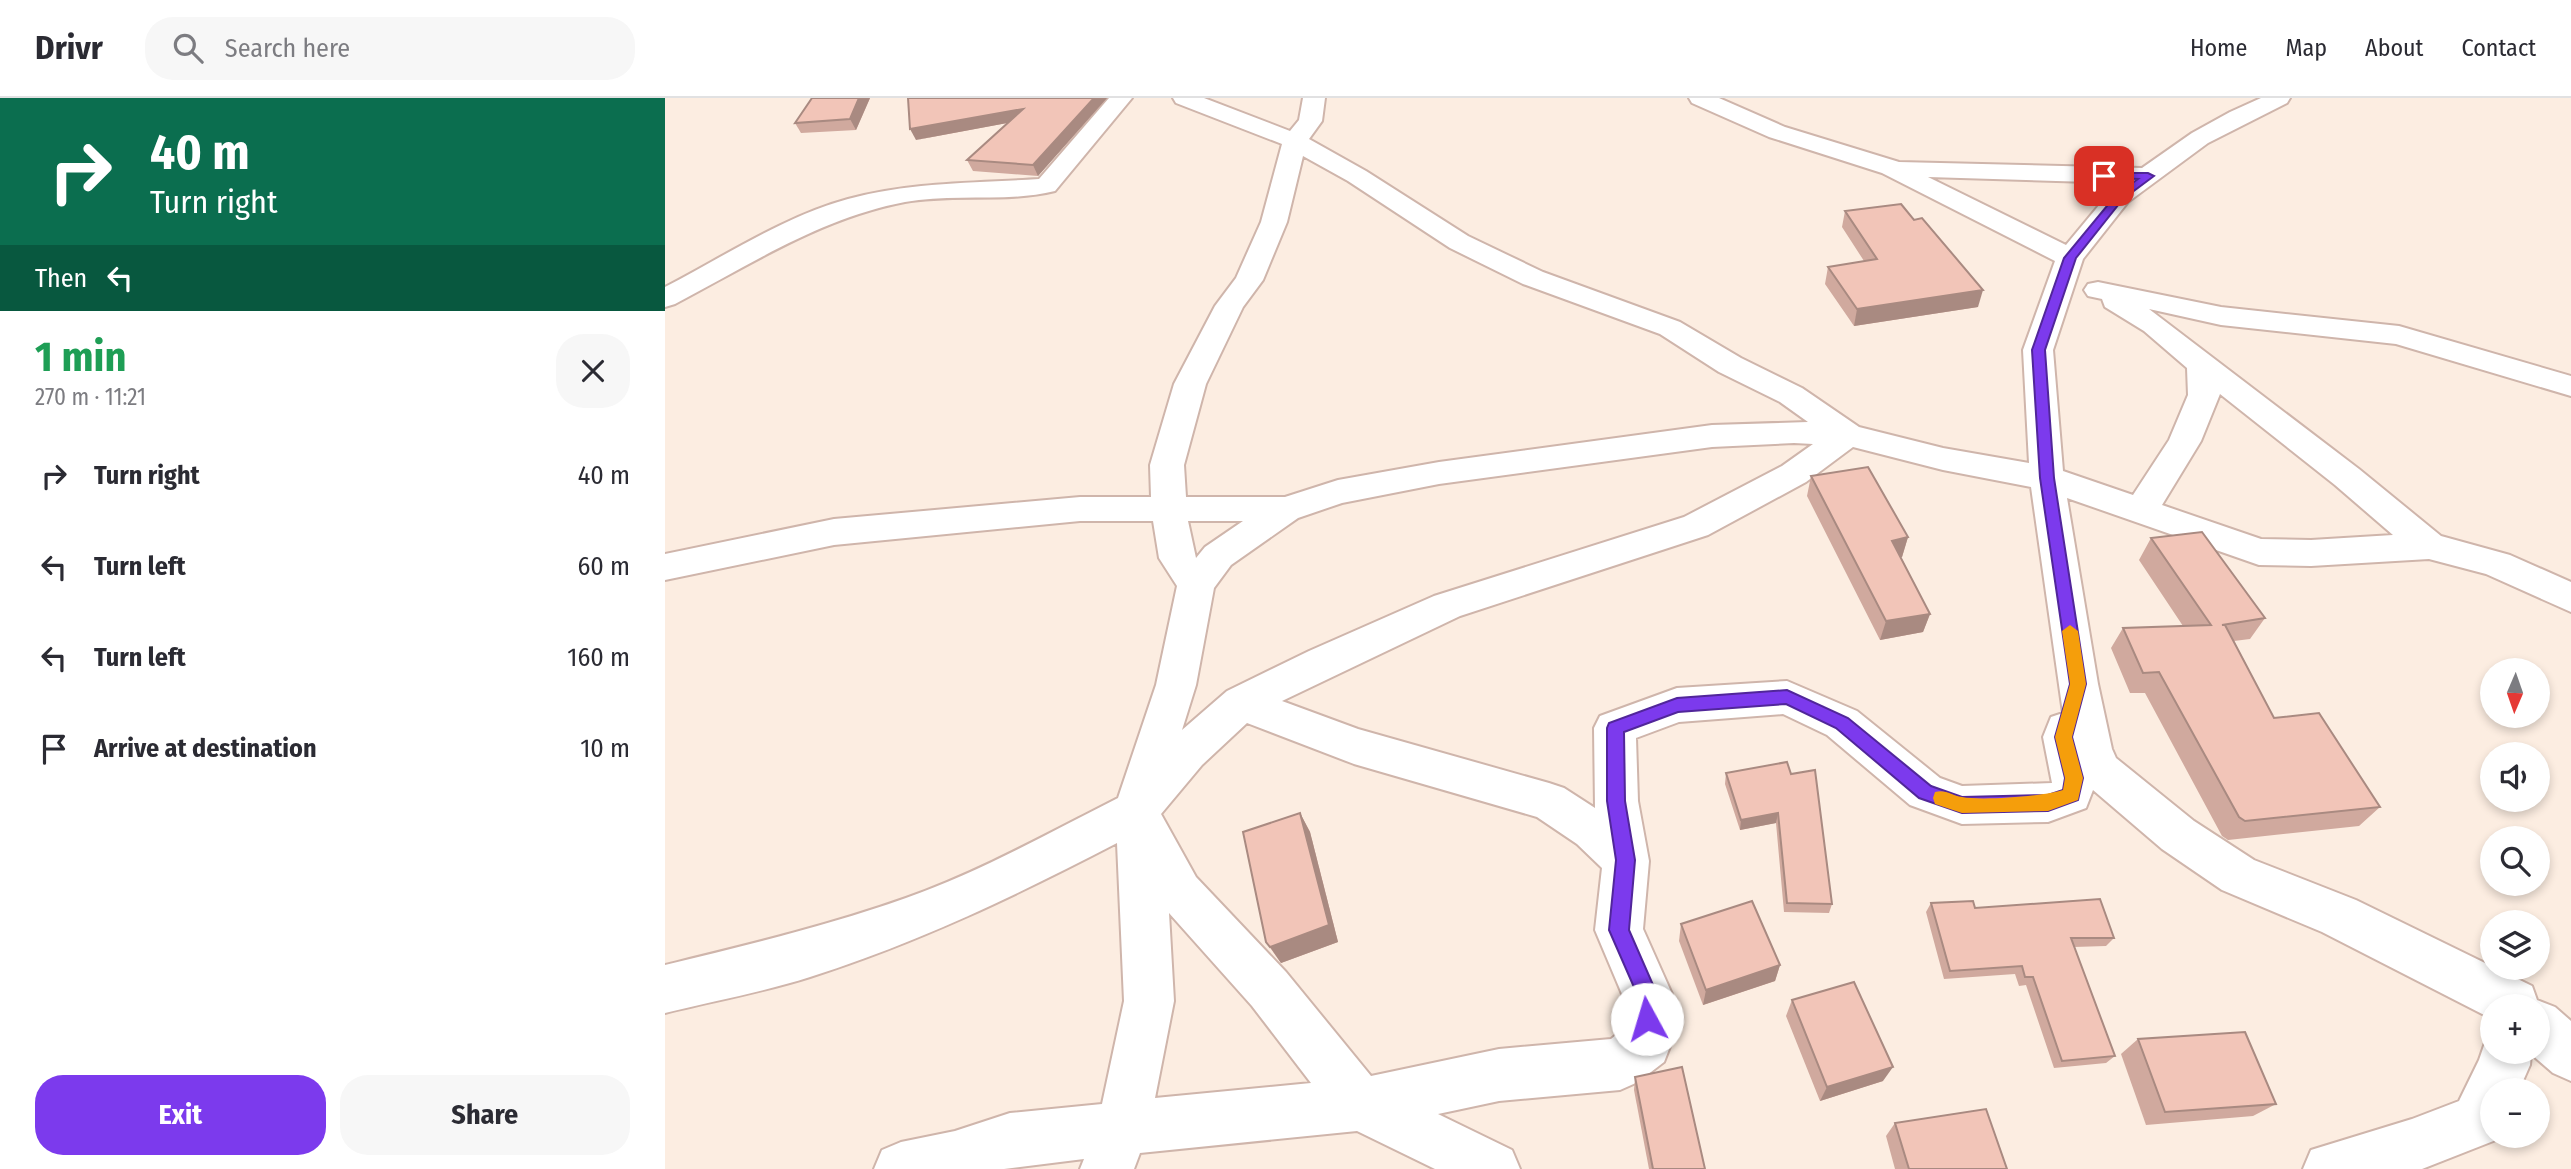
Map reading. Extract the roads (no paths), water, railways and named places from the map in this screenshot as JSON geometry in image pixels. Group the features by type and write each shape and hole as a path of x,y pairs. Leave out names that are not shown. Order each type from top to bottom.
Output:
{"street":[{"path":"665,298 808,223 854,205 909,194 1046,186 1121,98"},
{"path":"1184,98 1295,141 1357,176 1459,242 1533,278 1670,327 1730,365 1791,395 1848,435"},
{"path":"1196,585 1177,558 1169,510 1167,466 1190,384 1229,306 1249,280 1274,222 1295,141 1310,121 1314,98"},
{"path":"1700,98 1777,132 1891,168 2069,263 2098,290 2154,325 2347,477 2429,546"},
{"path":"2279,98 2200,138 2119,197 2069,263 2038,350 2047,478 2078,684 2091,749 2100,770 2178,835 2238,875 2339,916 2480,998"},
{"path":"1891,168 2148,176"},
{"path":"2098,290 2221,316 2399,335 2571,386"},
{"path":"2141,511 2185,441 2203,395 2202,365"},
{"path":"1115,1148 1149,1001 1144,886 1136,811 1176,685 1196,585 1218,556 1286,509 1338,492 1439,473 1712,436 1794,432 1848,435 1943,459 2047,478 2259,552 2311,553 2429,546 2497,564 2571,598"},
{"path":"665,989 808,954 913,918 992,884 1136,811 1187,752 1241,703 1323,662 1447,606 1696,526 1794,474 1848,435"},
{"path":"665,567 834,532 1080,509 1286,509"},
{"path":"901,1169 955,1158 1115,1148 1360,1104 1499,1075 1620,1064 1646,1044 1647,994 1619,930 1626,860 1616,801 1615,728 1677,705 1787,697 1842,723 1925,792 1962,805 2048,803 2071,795 2074,778 2064,737 2078,684"},
{"path":"1241,703 1354,746 1549,802 1593,830 1626,860"},
{"path":"1136,811 1180,892 1269,989 1360,1104 1493,1169"},
{"path":"2550,1041 2571,1055"},
{"path":"2330,1169 2412,1146 2477,1121 2504,1064"}]}
